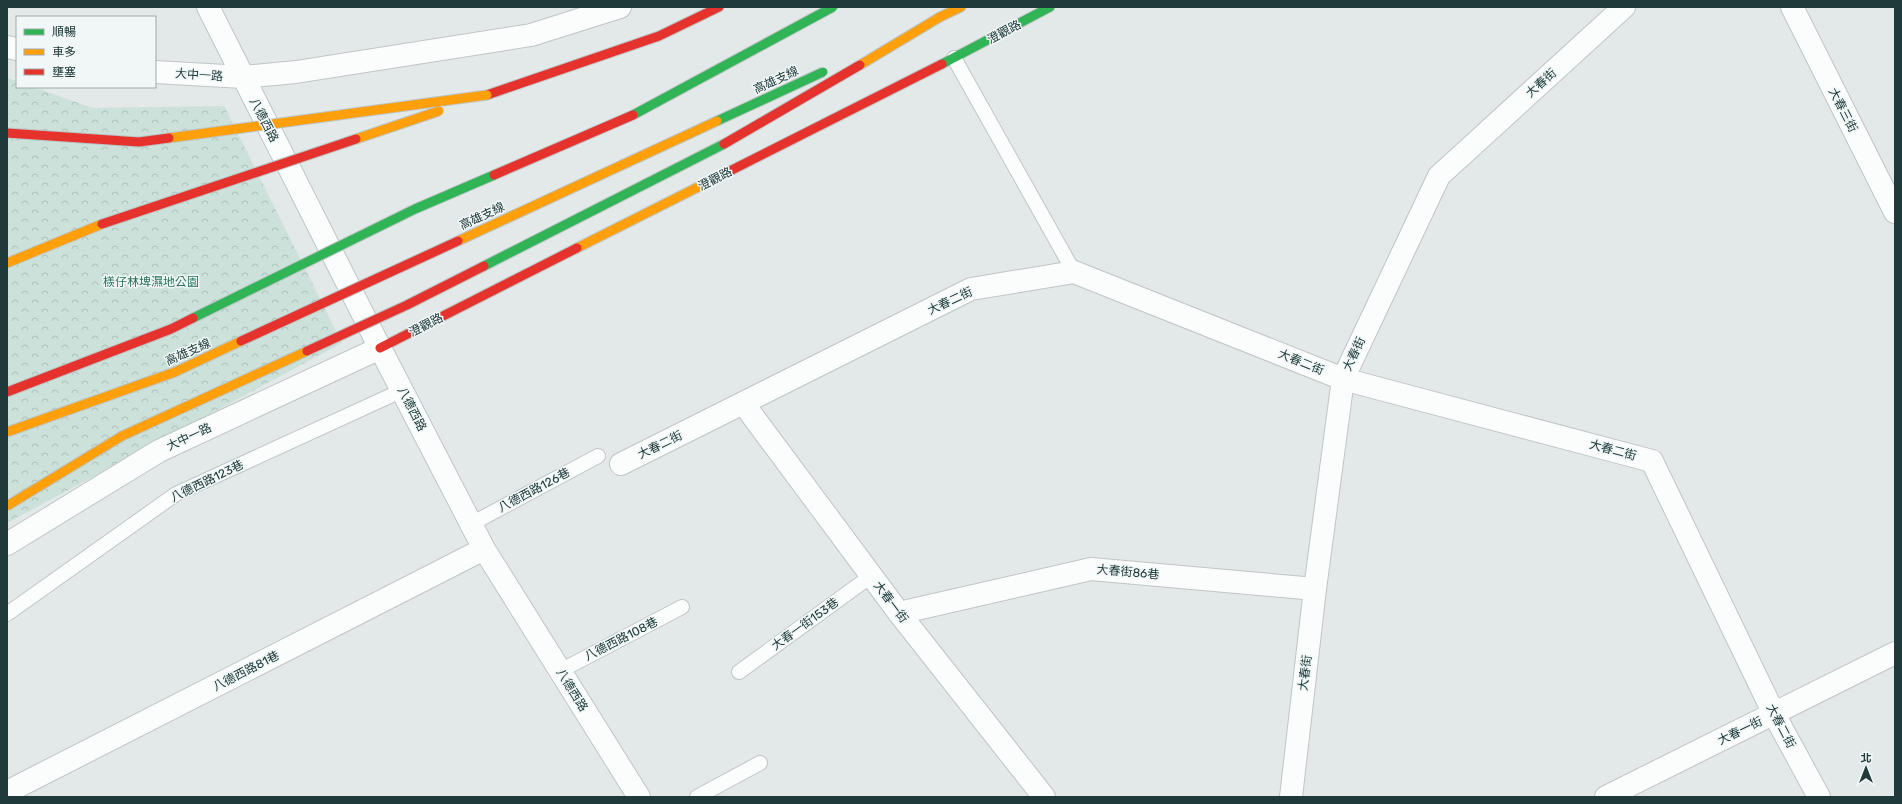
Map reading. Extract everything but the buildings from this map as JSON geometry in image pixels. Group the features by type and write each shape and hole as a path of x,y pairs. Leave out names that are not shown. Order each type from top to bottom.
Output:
{"main road":[{"path":"7,264 102,224 660,36 719,7"},
{"path":"7,392 171,330 415,209 644,110 833,7"},
{"path":"854,58 961,7"},
{"name":"澄觀路","path":"380,348 954,58 1050,7"},
{"path":"7,506 122,436 407,305 732,140 940,17"},
{"name":"高雄支線","path":"7,432 175,372 832,68"},
{"path":"7,133 139,142 487,95"}],"street":[{"name":"八德西路","path":"208,7 380,348 484,549 639,797"},
{"path":"243,77 296,72 530,35 620,7"},
{"name":"大春街","path":"1291,797 1315,589 1343,379 1439,176 1624,7"},
{"name":"大春三街","path":"1792,7 1895,212"},
{"name":"大中一路","path":"156,72 243,77"},
{"name":"大春二街","path":"621,464 971,289 1074,272 1343,379 1652,461 1774,714 1819,797"},
{"name":"大中一路","path":"7,544 159,451 380,348"},
{"name":"大春一街","path":"743,403 899,614 1044,797"},
{"name":"八德西路81巷","path":"7,792 484,549"},
{"name":"大春街86巷","path":"899,614 1092,569 1315,589"},
{"name":"大春一街","path":"1606,797 1895,653"}],"lane":[{"path":"954,58 1074,272"},
{"name":"八德西路123巷","path":"7,614 176,494 403,390"},
{"name":"八德西路126巷","path":"471,524 598,456"},
{"name":"大春一街153巷","path":"739,672 871,576"},
{"name":"八德西路108巷","path":"560,671 682,607"},
{"path":"697,797 760,763"}],"green space":[{"name":"檨仔林埤濕地公園","path":"7,78 16,81 16,88 36,88 93,108 224,106 342,343 7,523"}],"traffic: fast":[{"path":"633,115 833,7"},
{"path":"942,64 1050,7"},
{"path":"717,121 823,72"},
{"path":"484,266 724,144"},
{"path":"193,318 415,209 494,175"}],"traffic: slow":[{"path":"940,17 961,7"},
{"path":"860,65 940,17"},
{"path":"169,138 487,95"},
{"path":"356,139 439,111"},
{"path":"458,241 717,121"},
{"path":"577,248 716,178"},
{"path":"7,263 102,224"},
{"path":"7,432 175,372 241,341"},
{"path":"7,506 122,436 307,351"}],"traffic: jam":[{"path":"487,95 659,36 719,7"},
{"path":"716,178 942,64"},
{"path":"724,144 860,65"},
{"path":"494,175 633,115"},
{"path":"7,133 139,142 169,138"},
{"path":"102,224 356,139"},
{"path":"241,341 458,241"},
{"path":"380,348 577,248"},
{"path":"307,351 407,305 484,266"},
{"path":"7,392 171,329 193,318"}]}
